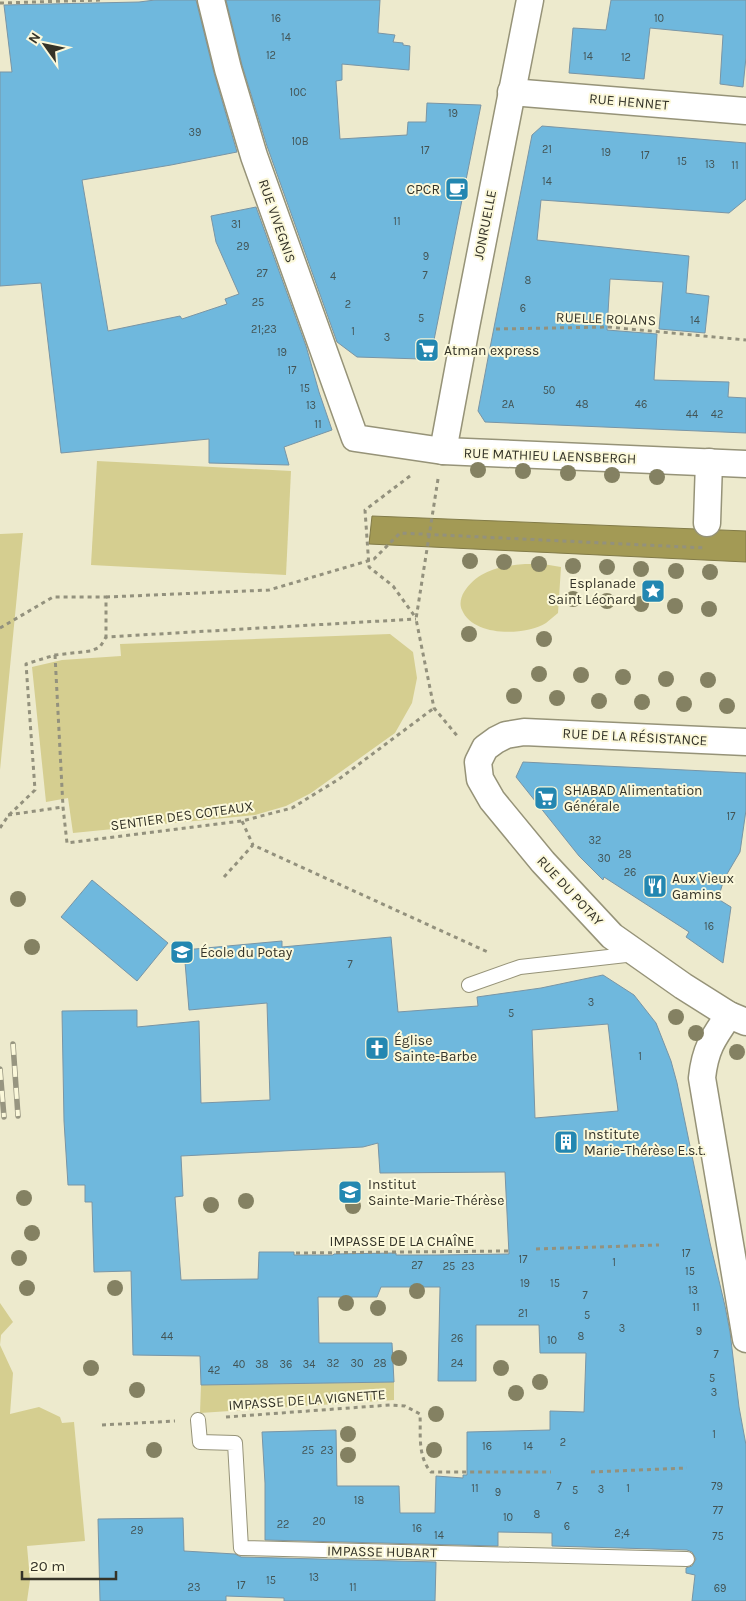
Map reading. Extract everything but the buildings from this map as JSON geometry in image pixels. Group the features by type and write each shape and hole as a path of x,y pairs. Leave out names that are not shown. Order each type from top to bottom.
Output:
{"street":[{"name":"RUE VIVEGNIS","path":"211,0 228,69 254,156 356,438"},
{"name":"JONRUELLE","path":"443,452 530,0"},
{"name":"RUE HENNET","path":"512,92 746,111"},
{"name":"RUE MATHIEU LAENSBERGH","path":"356,438 443,452 746,464"},
{"path":"706,535 709,462"},
{"name":"RUE DE LA RÉSISTANCE","path":"524,732 746,742"},
{"name":"RUE DU POTAY","path":"524,732 506,735 485,748 478,762 480,779 492,800 543,862 612,936 683,986 737,1018"},
{"path":"737,1018 711,1040 704,1059 702,1078 746,1339"}],"lane":[{"path":"469,985 520,966 635,953"},
{"name":"IMPASSE HUBART","path":"196,1420 200,1442 235,1443 241,1548 686,1559"}],"path":[{"path":"0,3 101,0"},
{"name":"RUELLE ROLANS","path":"466,327 490,329 608,327 746,340"},
{"path":"416,619 443,452"},
{"path":"416,619 393,586 369,567 365,510 443,452"},
{"path":"0,628 53,597 106,597 269,590 374,559 400,533 706,535"},
{"path":"0,828 8,816 36,790 26,664 55,655 91,651 100,647 106,638 106,597"},
{"path":"106,638 416,619"},
{"name":"SENTIER DES COTEAUX","path":"64,807 67,843 242,821 292,808 339,779 434,708 416,619"},
{"path":"8,816 64,807 55,655"},
{"path":"242,821 253,845 520,966"},
{"path":"224,877 253,845"},
{"path":"536,1249 659,1245"},
{"name":"IMPASSE DE LA CHAÎNE","path":"296,1253 508,1251"},
{"name":"IMPASSE DE LA VIGNETTE","path":"196,1420 405,1406 420,1414 422,1454 425,1465 431,1472 551,1472"},
{"path":"102,1425 196,1420"},
{"path":"591,1472 687,1468"}],"shaded area":[{"path":"97,461 291,471 286,575 91,565"},
{"path":"372,516 746,531 746,562 369,544"},
{"path":"23,533 0,770 0,534"},
{"path":"525,564 561,567 558,613 546,623 537,627 513,632 500,632 488,629 468,619 461,608 461,598 476,579 491,570"},
{"path":"390,634 413,652 417,678 412,703 395,733 311,793 286,806 255,815 73,833 68,798 46,802 32,667 62,660 121,656 120,644"},
{"path":"0,1303 13,1322 1,1335 0,1345"},
{"path":"0,1345 13,1373 10,1414 39,1407 60,1417 62,1423 74,1422 85,1541 27,1546 30,1580 27,1601 0,1601"},
{"path":"394,1382 394,1400 200,1413 201,1385"}],"railway":[{"path":"13,1044 18,1116"},
{"path":"0,1069 4,1117"}],"place":[{"name":"CPCR","path":"457,189"},
{"name":"Atman express","path":"427,350"},
{"name":"Esplanade Saint Léonard","path":"653,591"},
{"name":"SHABAD Alimentation Générale","path":"546,798"},
{"name":"Aux Vieux Gamins","path":"655,886"},
{"name":"École du Potay","path":"182,952"},
{"name":"Église Sainte-Barbe","path":"377,1048"},
{"name":"Institute Marie-Thérèse E.s.t.","path":"566,1142"},
{"name":"Institut Sainte-Marie-Thérèse","path":"350,1192"}]}
